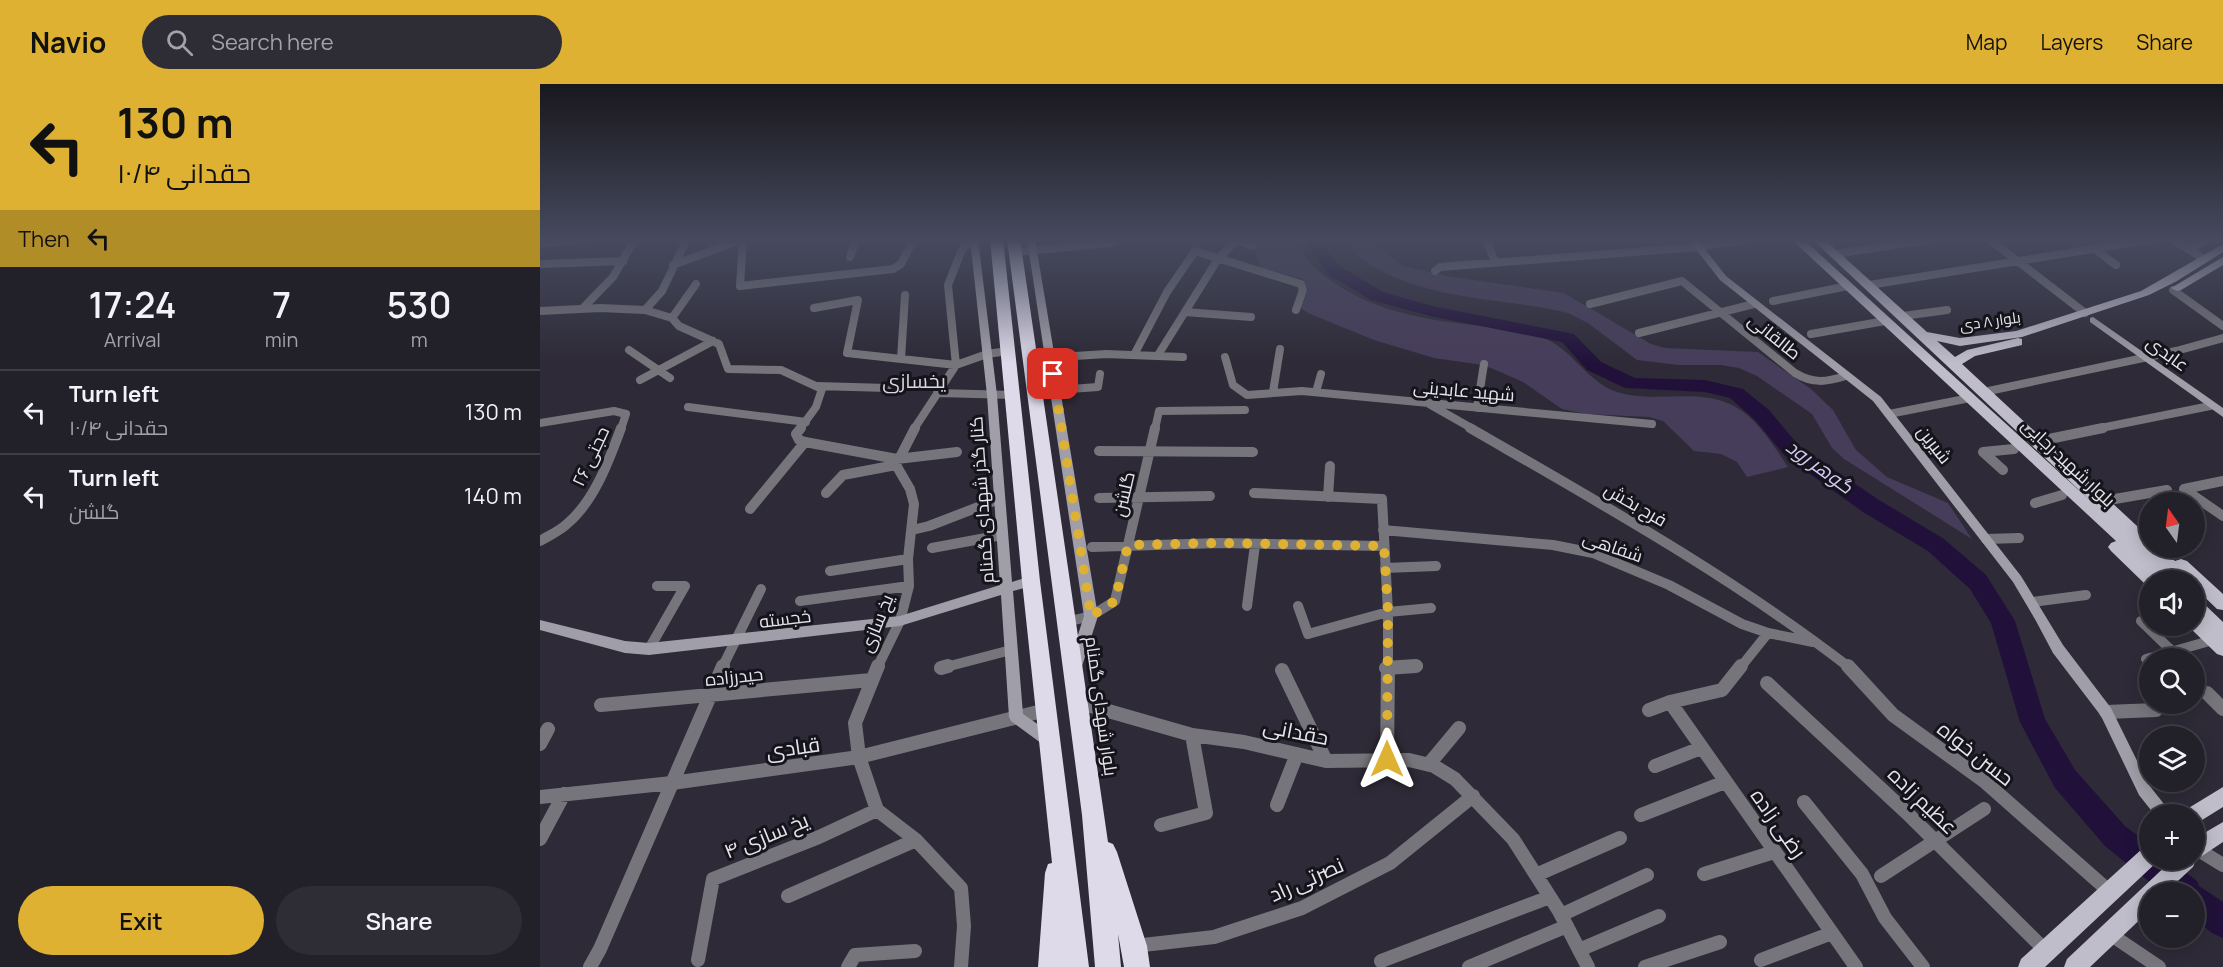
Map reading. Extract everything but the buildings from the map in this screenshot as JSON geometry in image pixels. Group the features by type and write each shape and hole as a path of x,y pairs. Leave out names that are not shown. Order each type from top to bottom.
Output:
{"highway":[{"path":"1000,280 1031,581 1076,967"},
{"name":"بلوار شهدای گمنام","path":"1027,280 1022,301 1094,815 1108,967"},
{"path":"1022,490 1048,483"},
{"path":"1094,815 1135,957"},
{"path":"1051,967 1059,826"}],"main road":[{"name":"بلوار شهید رجایی","path":"1842,280 2157,570"},
{"name":"بلوار شهید رجایی","path":"1864,280 2174,570"},
{"name":"بلوار ۸ دی","path":"1971,352 2034,338 2145,293 2171,280"},
{"name":"بلوار ۸ دی","path":"1924,335 1960,342 2018,334 2132,308 2189,280"},
{"path":"1960,342 1957,344 1959,348 1971,352"},
{"path":"1953,364 1971,352"},
{"name":"بلوار شهید رجایی","path":"1996,422 2014,449 2141,570"},
{"name":"بلوار شهید رجایی","path":"2016,422 2044,440 2139,526"},
{"path":"2173,558 2223,603"},
{"path":"2205,600 2223,616"},
{"path":"2205,620 2220,640"},
{"path":"2205,630 2220,640"},
{"path":"2205,808 2223,796"},
{"path":"2205,843 2223,831"},
{"path":"2029,967 2139,865"},
{"path":"2163,882 2175,870"},
{"path":"2075,967 2139,905"}],"street":[{"path":"582,309 611,280"},
{"path":"645,310 662,291 667,280"},
{"path":"740,280 740,285 783,280"},
{"path":"896,462 956,364 948,285 950,280"},
{"name":"کنار گذر شهدای گمنام","path":"979,280 992,395 1016,717"},
{"path":"1031,280 1041,298 1091,616 1073,673"},
{"path":"1135,353 1175,280"},
{"path":"1158,355 1205,280"},
{"path":"1288,280 1301,284 1303,290 1296,310"},
{"name":"طالقانی","path":"1590,304 1676,280"},
{"name":"طالقانی","path":"1678,280 1686,282 1719,312 1808,381 1823,383 1846,376"},
{"name":"شیرین","path":"1726,280 1877,399 2032,602 2058,649 2106,712 2144,790 2155,804"},
{"path":"1869,285 1899,280"},
{"path":"2043,280 2089,316"},
{"path":"672,318 696,284"},
{"path":"1773,301 1848,286"},
{"path":"2173,290 2223,326"},
{"path":"901,359 905,295"},
{"path":"1022,301 1041,298"},
{"path":"814,308 858,300 847,353 956,364 987,354 1008,351"},
{"path":"1639,333 1754,304"},
{"path":"540,311 645,310 672,318 679,326 719,344 728,369 781,370 822,389 821,397 796,434 799,440 896,462"},
{"path":"1903,316 1947,310"},
{"path":"1185,312 1251,317"},
{"name":"عابدی","path":"2089,316 2210,406 2223,413"},
{"path":"1810,334 1885,321"},
{"path":"1984,392 2147,358 2223,338"},
{"path":"640,381 713,341"},
{"path":"1225,357 1229,379 1240,392 1247,395 1273,392 1280,349"},
{"path":"629,350 670,378"},
{"path":"1029,359 1093,353 1135,353 1183,357"},
{"path":"1477,408 1484,364"},
{"path":"1056,390 1098,387 1100,374"},
{"path":"1316,392 1321,374"},
{"path":"816,386 887,388"},
{"name":"شهید عابدینی","path":"1273,392 1316,392 1652,424"},
{"path":"937,393 1013,394"},
{"path":"1889,414 1970,398"},
{"name":"فرح بخش","path":"1429,404 1659,537 1819,644"},
{"path":"2044,440 2210,406"},
{"path":"688,407 806,422"},
{"name":"گلشن","path":"1066,622 1091,616 1115,601 1159,411 1245,410"},
{"name":"حجتی ۲۶","path":"540,423 614,411 626,414 620,433 587,501 570,522 540,541"},
{"path":"750,509 805,442"},
{"path":"2003,470 1983,452 2014,449"},
{"path":"1099,451 1253,452"},
{"path":"826,493 843,475 896,462 957,452"},
{"name":"یخ سازی","path":"877,810 859,757 855,723 871,680 900,621 909,586 908,559 914,504 910,489 896,462"},
{"path":"1328,496 1330,466"},
{"path":"2223,481 2184,489 2223,516"},
{"path":"2109,500 2167,490"},
{"path":"1254,493 1382,499 1388,612 1387,759"},
{"path":"2035,503 2062,495"},
{"path":"1099,498 1210,496"},
{"path":"912,530 929,526 999,499"},
{"name":"شفاهی","path":"1383,530 1553,545 1593,553 1670,585 1742,624 1768,633 1819,644"},
{"path":"932,548 1002,535"},
{"path":"1986,539 2019,538"},
{"path":"1092,547 1128,545 1384,546"},
{"path":"1247,606 1255,545"},
{"path":"830,571 908,559"},
{"path":"1385,568 1436,566"},
{"name":"خجسته","path":"540,625 625,647 649,649 734,642 900,621 1031,581"},
{"path":"649,649 684,592 685,586 657,586"},
{"path":"800,602 909,586"},
{"path":"590,967 600,949 708,697 761,589"},
{"path":"2032,602 2086,595"},
{"path":"1298,606 1308,634 1388,612 1431,608"},
{"path":"1649,710 1670,702 1722,690 1768,633"},
{"path":"2156,636 2169,648"},
{"path":"2189,648 2220,640"},
{"name":"حسن خواه","path":"1819,644 1854,671 1893,715 1984,781 2110,891"},
{"path":"941,668 1011,650"},
{"path":"1386,668 1418,666"},
{"path":"1282,670 1326,761"},
{"name":"حیدرزاده","path":"601,705 708,697 871,680"},
{"name":"عظیم زاده","path":"1767,683 1826,735 2046,951"},
{"path":"2207,693 2223,709"},
{"name":"حقدانی","path":"1077,702 1192,735 1244,742 1326,761 1387,759 1429,764 1455,779 1513,839 1550,897 1588,967"},
{"name":"رضی زاده","path":"1670,702 1856,967"},
{"name":"قبادی","path":"540,797 672,783 859,757 1046,710"},
{"path":"2106,712 2139,711"},
{"path":"1016,717 1050,741"},
{"path":"1429,764 1459,728"},
{"path":"540,744 548,729"},
{"path":"1161,825 1206,813 1192,735"},
{"path":"1655,766 1701,748"},
{"path":"1277,805 1297,754"},
{"path":"1641,815 1725,782"},
{"path":"540,839 564,794"},
{"name":"نصرتی راد","path":"1135,957 1214,937 1302,908 1390,863 1473,796"},
{"path":"1804,802 1862,874 1885,918 1923,967"},
{"path":"1881,876 1984,809"},
{"path":"877,810 916,840 961,888 964,926 961,967"},
{"name":"یخ سازی ۴","path":"698,960 713,879 819,837 877,810"},
{"path":"1536,875 1620,838"},
{"path":"788,896 916,840"},
{"path":"1704,874 1774,852"},
{"path":"2205,856 2223,865"},
{"path":"1468,967 1564,921 1647,875"},
{"path":"1381,961 1550,897"},
{"path":"1579,950 1659,916"},
{"path":"1761,960 1832,933"},
{"path":"2109,934 2159,967"},
{"path":"1645,967 1720,942"},
{"path":"848,967 855,955 915,951"}],"shaded area":[{"path":"1304,280 1331,280 1371,302 1407,314 1532,334 1552,342 1596,380 1617,392 1646,397 1691,396 1720,400 1743,411 1758,425 1788,467 1747,477 1737,462 1721,454 1694,451 1663,421 1649,417 1586,414 1562,409 1523,382 1483,365 1434,358 1374,340 1301,308 1308,290"},
{"path":"1402,280 1474,280 1564,293 1651,344 1665,348 1758,352 1811,389 1833,410 1856,450 1887,477 1948,503 1972,539 1844,459 1832,448 1812,414 1757,376 1739,368 1721,365 1678,365 1637,360 1588,323 1568,313 1458,295"}],"waterway":[{"name":"گوهر رود","path":"1350,280 1377,296 1430,311 1568,338 1594,366 1632,384 1705,386 1736,393 1762,415 1792,451 1871,506 1936,545 1978,582 2003,621 2033,722 2065,779 2115,836 2173,882"},
{"name":"گوهر رود","path":"2205,908 2223,922"}],"district":[{"name":"یخسازی","path":"914,380"}],"route":[{"path":"1053,374 1091,616 1115,601 1128,545 1220,543 1384,546 1388,612 1387,759"}]}
